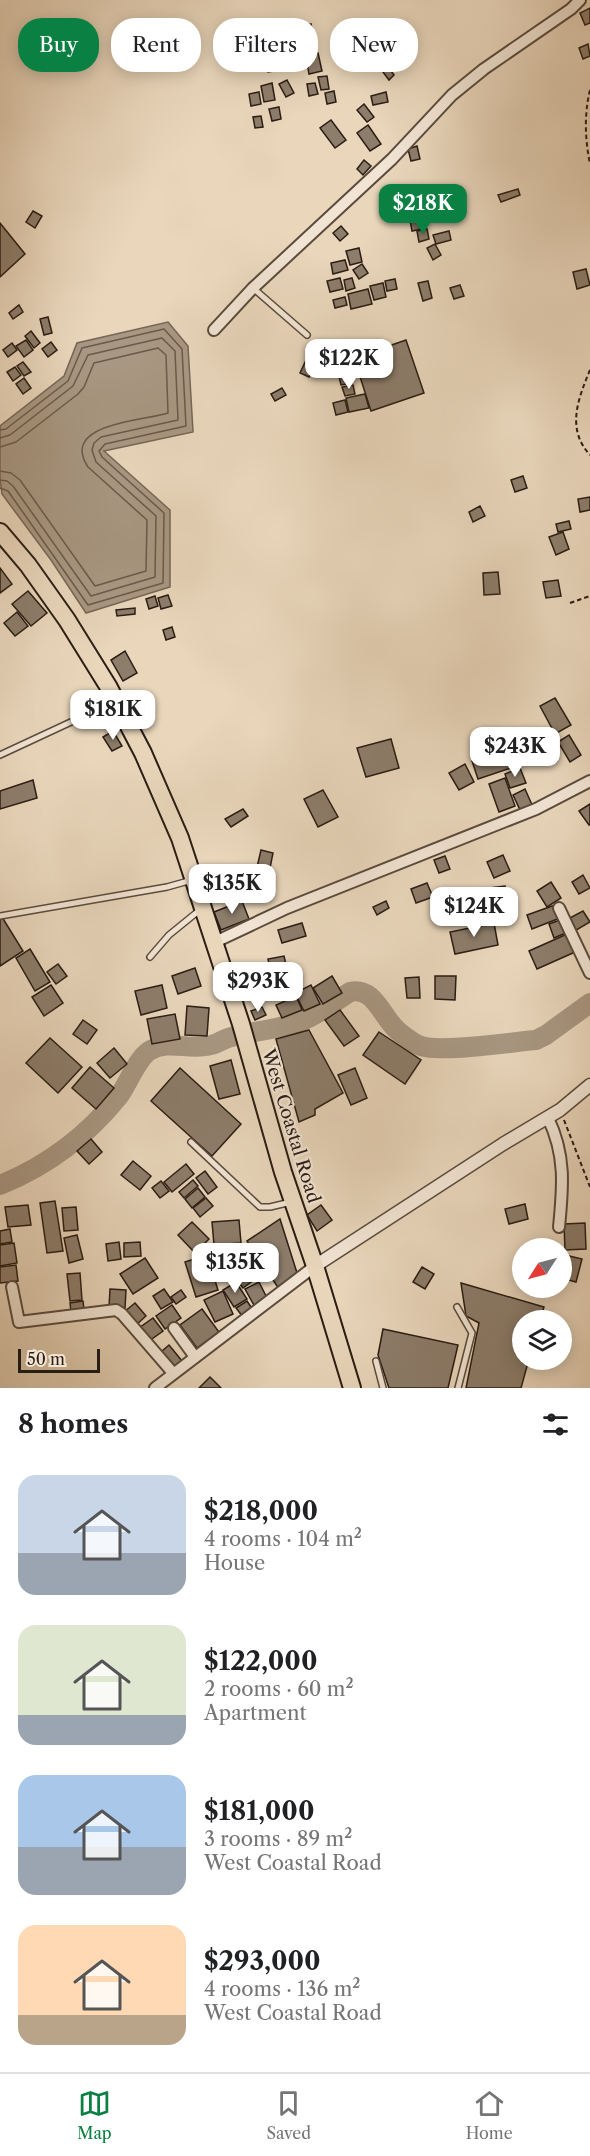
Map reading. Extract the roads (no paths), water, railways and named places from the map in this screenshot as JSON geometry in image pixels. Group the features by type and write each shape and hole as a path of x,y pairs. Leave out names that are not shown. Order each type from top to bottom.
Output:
{"main road":[{"name":"West Coastal Road","path":"0,532 28,565 67,620 108,686 143,753 180,838 241,1024 293,1202 352,1388"}],"street":[{"path":"214,330 253,288 392,159 452,95 484,69 571,9 580,0"},
{"path":"213,944 287,908 536,810 590,781"},
{"path":"559,908 590,973"},
{"path":"155,1388 315,1266 503,1144 548,1118 590,1085"},
{"path":"548,1118 558,1138 563,1184 559,1227"},
{"path":"12,1287 19,1322 116,1310 123,1314 173,1373"},
{"path":"174,1328 195,1357"}],"lane":[{"path":"253,288 307,335"},
{"path":"0,755 115,701"},
{"path":"0,916 167,888 193,880"},
{"path":"150,957 169,935 203,908"},
{"path":"191,1142 260,1207 270,1208 293,1202"},
{"path":"457,1307 472,1333 458,1388"},
{"path":"376,1361 383,1388"}],"water":[{"path":"168,322 188,346 193,432 104,451 170,510 170,587 86,613 51,560 2,494 0,426 64,376 77,343"}],"waterway":[{"path":"0,1185 34,1169 80,1137 119,1096 145,1055 156,1048 171,1045 203,1046 228,1038 290,1025 312,1016 350,992 358,991 371,998 404,1036 416,1044 439,1048 474,1047 536,1040 590,1003"}]}
